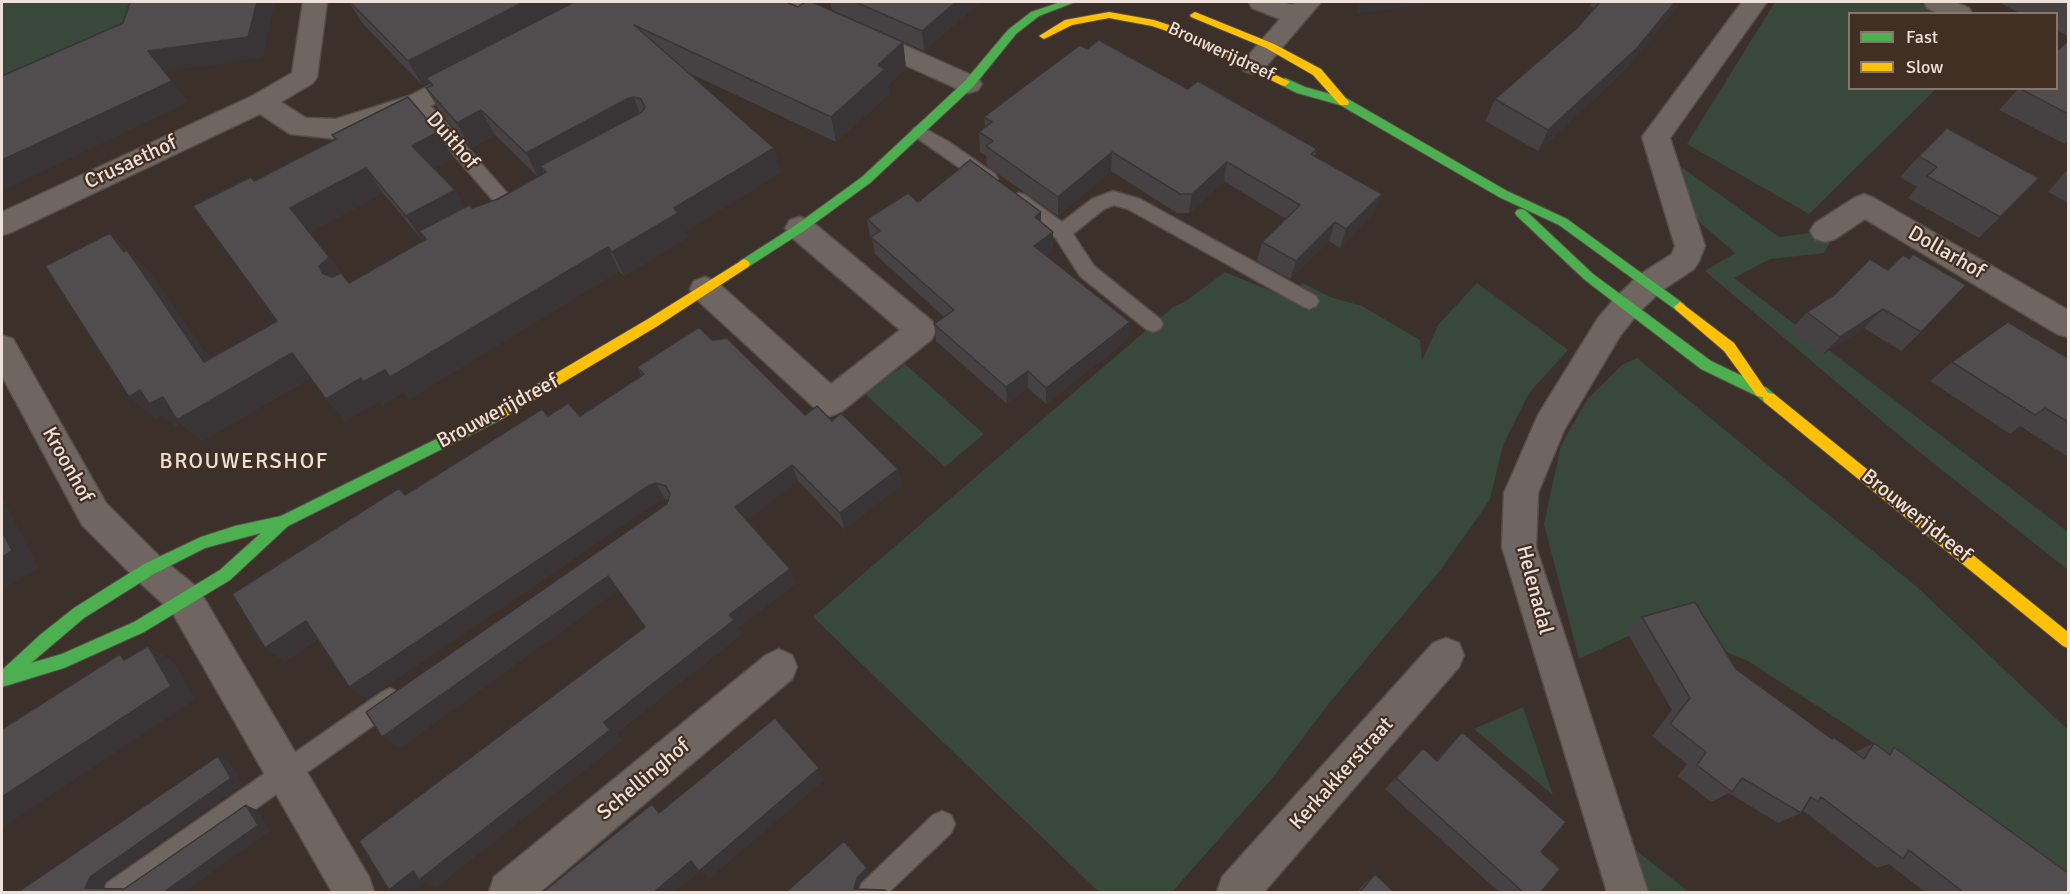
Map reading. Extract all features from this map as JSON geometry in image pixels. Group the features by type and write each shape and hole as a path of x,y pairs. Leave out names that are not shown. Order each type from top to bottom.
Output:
{"street":[{"name":"Crusaethof","path":"2,224 261,102 304,77 315,2"},
{"path":"788,2 969,84"},
{"name":"Brouwerijdreef","path":"4,679 45,640 80,613 149,569 201,543 235,532 283,522 509,410 705,289 800,228 866,180 969,84 1012,32 1035,14 1070,2"},
{"path":"1261,2 1303,9"},
{"name":"Helenadal","path":"1627,892 1519,547 1521,493 1550,424 1609,327 1639,294 1684,261 1690,246 1656,137 1755,2"},
{"path":"1935,2 1956,12"},
{"name":"Brouwerijdreef","path":"1177,8 1270,46 1317,72 1344,102"},
{"path":"1253,65 1303,9"},
{"name":"Brouwerijdreef","path":"1031,46 1069,22 1108,15 1154,23 1186,34 1301,90 1344,102 1503,195 1563,222 1639,294 1706,365 1762,392 2068,641"},
{"name":"Brouwerijdreef","path":"969,84 1004,62"},
{"name":"Duithof","path":"418,102 489,65"},
{"path":"261,102 300,127 337,129 418,102"},
{"name":"Brouwerijdreef","path":"1503,195 1589,277 1639,294 1729,347 1762,392"},
{"name":"Dollarhof","path":"1825,231 1864,205 2068,325"},
{"path":"705,289 830,403 921,330 800,228"},
{"name":"Kroonhof","path":"2,348 94,514 149,569 185,600"},
{"name":"Brouwerijdreef","path":"4,679 64,661 108,643 185,600 225,575 283,522"},
{"path":"185,600 354,892"},
{"name":"Kerkakkerstraat","path":"1237,892 1446,655"},
{"name":"Schellinghof","path":"509,892 779,667"}],"lane":[{"name":"Duithof","path":"418,102 515,202 487,218"},
{"path":"920,132 1062,232 1087,271 1153,324"},
{"path":"1062,232 1098,204 1113,198 1134,204 1309,301"},
{"path":"116,892 412,685"},
{"path":"871,892 942,824"}],"green space":[{"path":"2,2 155,2 2,104"},
{"path":"1775,2 1918,2 1940,12 1848,12 1848,90 1935,90 1809,214 1687,144"},
{"path":"1670,159 1779,237 1825,231 1830,242 1824,253 1770,259 1734,278 2068,532 2068,570 1913,447 1705,271 1735,253 1697,220"},
{"path":"1225,272 1288,298 1303,283 1330,297 1362,306 1420,340 1422,361 1438,325 1477,283 1568,350 1529,393 1503,445 1490,499 1476,520 1438,573 1331,701 1270,781 1172,892 1099,892 813,617 1173,307 1186,301"},
{"path":"1637,358 1917,587 2068,730 2068,876 1997,823 1748,661 1676,632 1639,631 1579,659 1544,524 1561,445 1587,400 1622,365"},
{"path":"905,364 984,434 945,467 865,394"},
{"path":"1523,707 1553,795 1474,729"},
{"path":"1633,848 1689,892 1645,892"}],"building":[{"path":"130,2 257,2 248,37 148,51 172,81 2,160 2,76 123,23"},
{"path":"350,2 524,2 408,61"},
{"path":"574,2 786,2 798,7 805,2 812,2 903,42 878,65 885,69 831,117 634,25 774,148 674,208 678,213 612,252 608,247 390,377 385,370 363,382 361,378 326,399 292,353 177,420 163,397 149,404 140,390 129,397 45,266 110,233 124,252 127,250 204,362 277,321 193,206 251,177 254,181 336,139 332,135 408,97 438,132 412,146 455,190 406,216 366,168 290,208 329,257 319,266 322,273 332,277 341,273 349,283 426,239 419,231 469,205 472,208 498,199 546,172 540,166 642,112 645,107 641,99 634,97 627,99 526,153 481,110 457,123 426,88 433,85 426,78"},
{"path":"855,2 956,2 922,31"},
{"path":"1600,2 1675,2 1637,48 1548,130 1495,99 1577,28"},
{"path":"1099,40 1188,89 1198,81 1317,149 1311,154 1382,194 1346,229 1335,222 1296,261 1262,242 1300,205 1227,162 1192,194 1180,194 1112,152 1058,197 986,146 993,141 979,132 992,122 984,117 1010,97 1080,45 1087,49"},
{"path":"2068,41 2068,114 2023,90 2058,90 2058,50"},
{"path":"1947,128 2039,178 2000,217 1927,176 1937,167 1919,156"},
{"path":"970,160 1041,212 1035,217 1053,232 1034,246 1130,322 1046,388 1028,371 1006,387 934,324 954,310 871,237 880,231 867,219 908,193 918,202"},
{"path":"1913,254 1966,285 1921,332 1883,309 1840,337 1807,312 1834,295 1870,259 1888,270 1903,255 1909,259"},
{"path":"2008,322 2068,358 2068,422 2045,408 2035,415 1952,362"},
{"path":"699,327 712,340 727,338 805,415 817,406 832,421 841,413 898,469 840,513 792,465 735,507 790,569 729,615 734,620 604,722 610,730 419,880 413,871 389,890 359,841 645,627 608,576 382,737 366,712 667,504 670,494 666,486 656,483 648,486 349,687 306,621 265,648 232,594 399,488 405,495 542,409 548,416 568,403 580,416 644,374 637,367"},
{"path":"2,531 12,551 2,557"},
{"path":"1695,602 1736,669 1832,739 1833,737 1864,759 1874,743 1890,755 1894,747 2068,873 2068,892 1963,892 1909,850 1903,859 1821,797 1818,802 1811,797 1801,813 1742,778 1732,792 1697,765 1706,752 1670,724 1690,698 1642,617"},
{"path":"148,646 171,686 2,797 2,729 120,654 124,660"},
{"path":"775,718 819,768 699,871 691,861 654,892 543,892 652,804 659,813"},
{"path":"1462,732 1566,822 1541,852 1560,869 1541,892 1523,892 1396,778 1423,748 1437,761"},
{"path":"218,756 231,778 90,877 85,888 124,889 246,805 258,825 164,892 18,892"},
{"path":"844,841 867,868 857,878 854,889 885,890 887,892 786,892"},
{"path":"1375,874 1394,892 1360,892"}],"traffic: fast":[{"path":"744,264 800,228 866,180 969,84 1012,32 1035,14 1070,2"},
{"path":"1285,82 1301,90 1344,102 1503,194 1563,222 1680,307"},
{"path":"1521,213 1589,277 1706,365 1762,392 1769,398"},
{"path":"2,680 45,640 79,613 149,569 201,543 235,532 283,522 495,416"},
{"path":"9,676 64,661 139,627 225,575 283,522"}],"traffic: slow":[{"path":"1044,36 1069,22 1109,15 1154,23 1186,34 1285,82"},
{"path":"1195,15 1270,46 1317,72 1344,102"},
{"path":"495,416 652,323 744,264"},
{"path":"1680,307 1729,347 1762,392"},
{"path":"1769,398 2068,641"}],"district":[{"name":"BROUWERSHOF","path":"244,462"}]}
